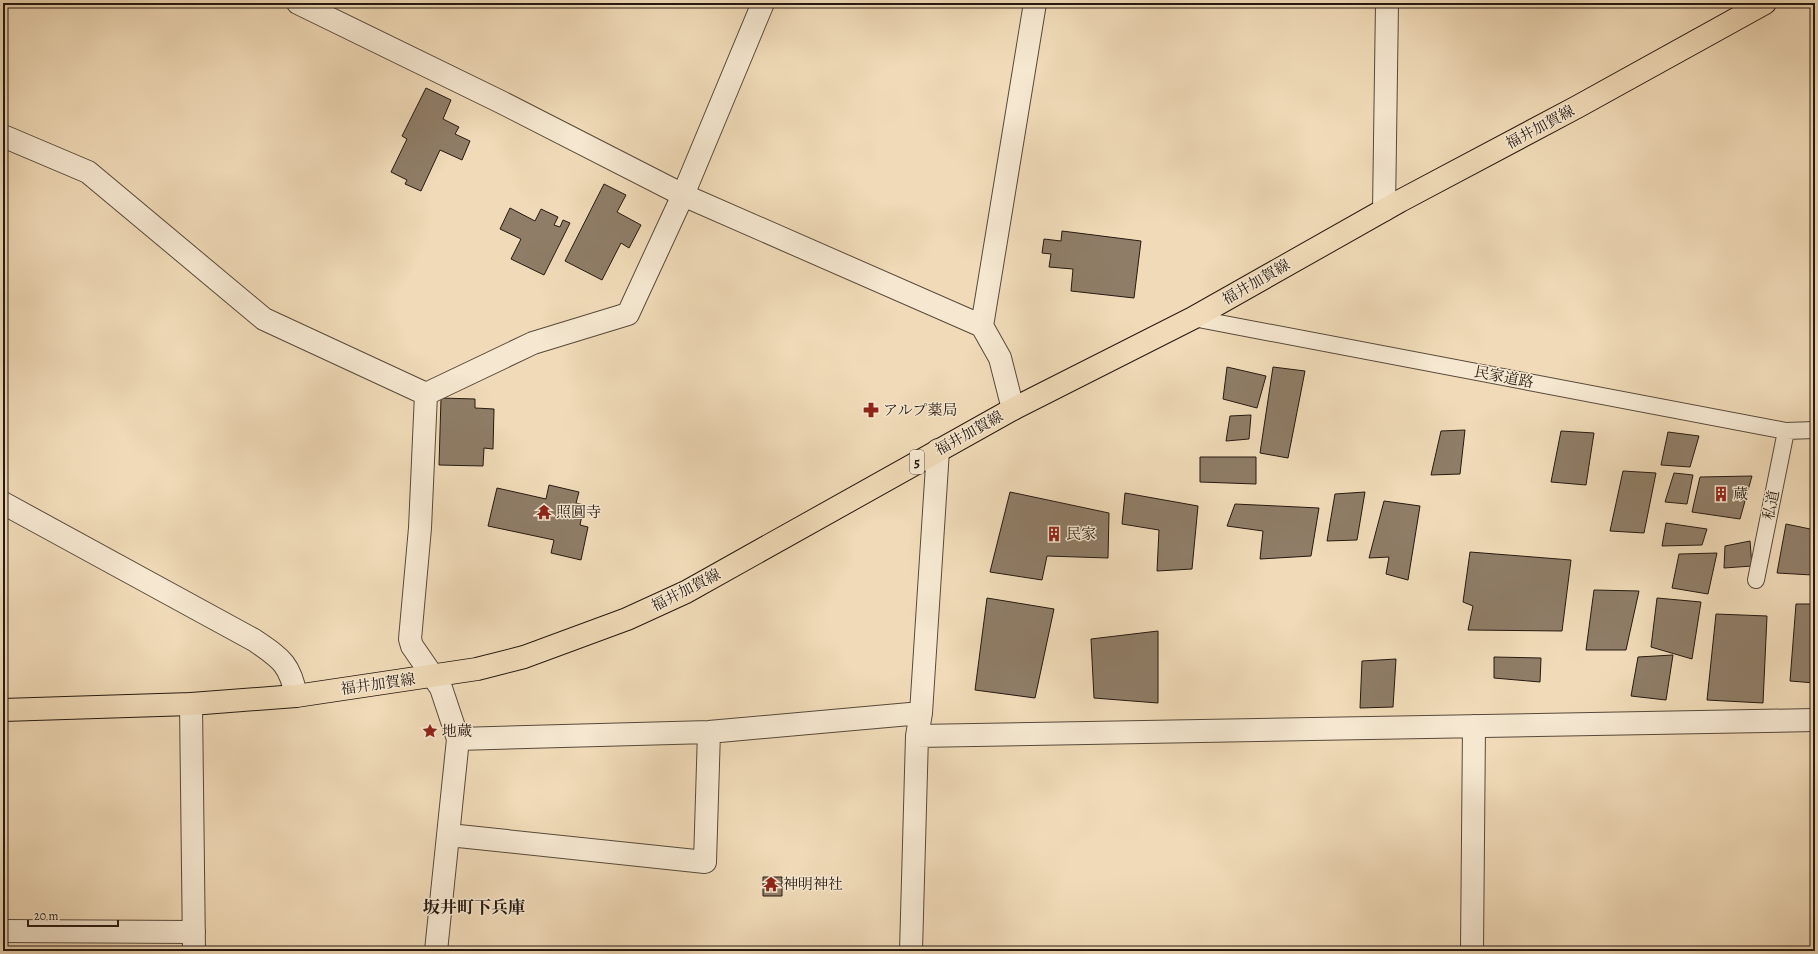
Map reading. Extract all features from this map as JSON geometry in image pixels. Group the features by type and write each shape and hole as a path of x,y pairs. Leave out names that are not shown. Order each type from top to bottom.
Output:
{"main road":[{"name":"福井加賀線","path":"3,710 191,704 296,696 434,676 476,669 524,657 627,619 686,592 938,450 1193,318 1384,210 1577,107 1765,3"}],"street":[{"path":"298,3 501,102 682,195 982,326 1000,358 1013,410"},
{"path":"3,136 88,172 264,319 426,394 533,344 628,314 682,195 763,3"},
{"path":"982,326 1035,3"},
{"path":"1384,210 1387,3"},
{"path":"426,394 420,528 410,639 412,646 441,688 458,739 436,951"},
{"path":"911,951 917,736 921,713 938,450"},
{"path":"3,503 254,640 274,655 287,668 292,678 296,696"},
{"path":"3,931 194,942 191,704"},
{"path":"458,739 709,732 921,713"},
{"path":"917,736 1815,720"},
{"path":"1472,951 1474,726"},
{"path":"449,835 705,862 709,732"}],"lane":[{"name":"民家道路","path":"1193,318 1786,431 1815,430"},
{"name":"私道","path":"1756,580 1786,431"}],"building":[{"path":"426,88 451,100 443,119 459,127 455,134 470,141 462,160 440,150 421,191 405,184 407,180 391,172 407,139 402,136"},
{"path":"604,184 626,195 617,212 641,225 629,248 621,243 602,280 565,261"},
{"path":"510,208 535,221 541,209 558,217 554,225 560,227 563,220 570,223 544,275 511,259 521,239 500,229"},
{"path":"1062,231 1141,241 1134,298 1071,291 1073,269 1049,267 1051,254 1042,253 1044,239 1061,241"},
{"path":"1227,367 1266,376 1257,408 1223,399"},
{"path":"1273,367 1305,371 1288,458 1260,453"},
{"path":"441,398 475,399 475,408 494,409 493,449 484,448 483,466 439,465"},
{"path":"1251,415 1249,439 1226,441 1230,416"},
{"path":"1465,430 1460,474 1431,475 1441,431"},
{"path":"1561,431 1594,433 1586,485 1551,482"},
{"path":"1668,432 1699,436 1690,467 1661,465"},
{"path":"1200,457 1256,457 1256,484 1200,482"},
{"path":"1623,471 1656,473 1644,533 1610,531"},
{"name":"蔵","path":"1674,473 1693,475 1687,504 1665,502"},
{"name":"蔵","path":"1752,476 1740,519 1692,512 1700,477"},
{"path":"549,485 579,492 576,503 584,505 580,525 588,527 581,560 551,553 554,540 488,526 497,488 546,499"},
{"name":"民家","path":"1010,492 1109,513 1108,558 1047,556 1042,580 990,572"},
{"path":"1365,492 1357,540 1327,541 1335,494"},
{"name":"民家","path":"1125,493 1198,506 1192,569 1157,571 1159,530 1122,524"},
{"path":"1384,501 1420,506 1408,580 1386,574 1389,557 1369,558"},
{"path":"1235,504 1319,508 1311,556 1260,559 1263,531 1227,526"},
{"name":"蔵","path":"1666,523 1707,529 1702,545 1662,546"},
{"path":"1786,524 1815,530 1812,575 1777,573"},
{"path":"1750,541 1752,566 1724,568 1725,546"},
{"path":"1470,552 1571,560 1562,631 1468,630 1473,606 1463,602"},
{"path":"1717,553 1708,594 1672,588 1679,554"},
{"path":"1594,590 1639,591 1626,650 1586,650"},
{"path":"987,598 1054,609 1035,698 975,690"},
{"path":"1657,598 1701,602 1692,659 1651,647"},
{"path":"1796,604 1815,604 1815,683 1790,681"},
{"path":"1716,614 1767,616 1763,703 1707,700"},
{"path":"1158,631 1158,703 1094,698 1091,639"},
{"path":"1673,655 1666,700 1631,696 1638,657"},
{"path":"1494,657 1541,658 1540,682 1494,678"},
{"path":"1396,659 1393,707 1360,708 1362,661"},
{"path":"763,877 782,877 782,896 763,896"}],"place":[{"name":"アルプ薬局","path":"871,410"},
{"name":"蔵","path":"1721,494"},
{"name":"照圓寺","path":"544,512"},
{"name":"民家","path":"1054,534"},
{"name":"地蔵","path":"430,731"},
{"name":"神明神社","path":"771,884"}],"district":[{"name":"坂井町下兵庫","path":"474,907"}]}
